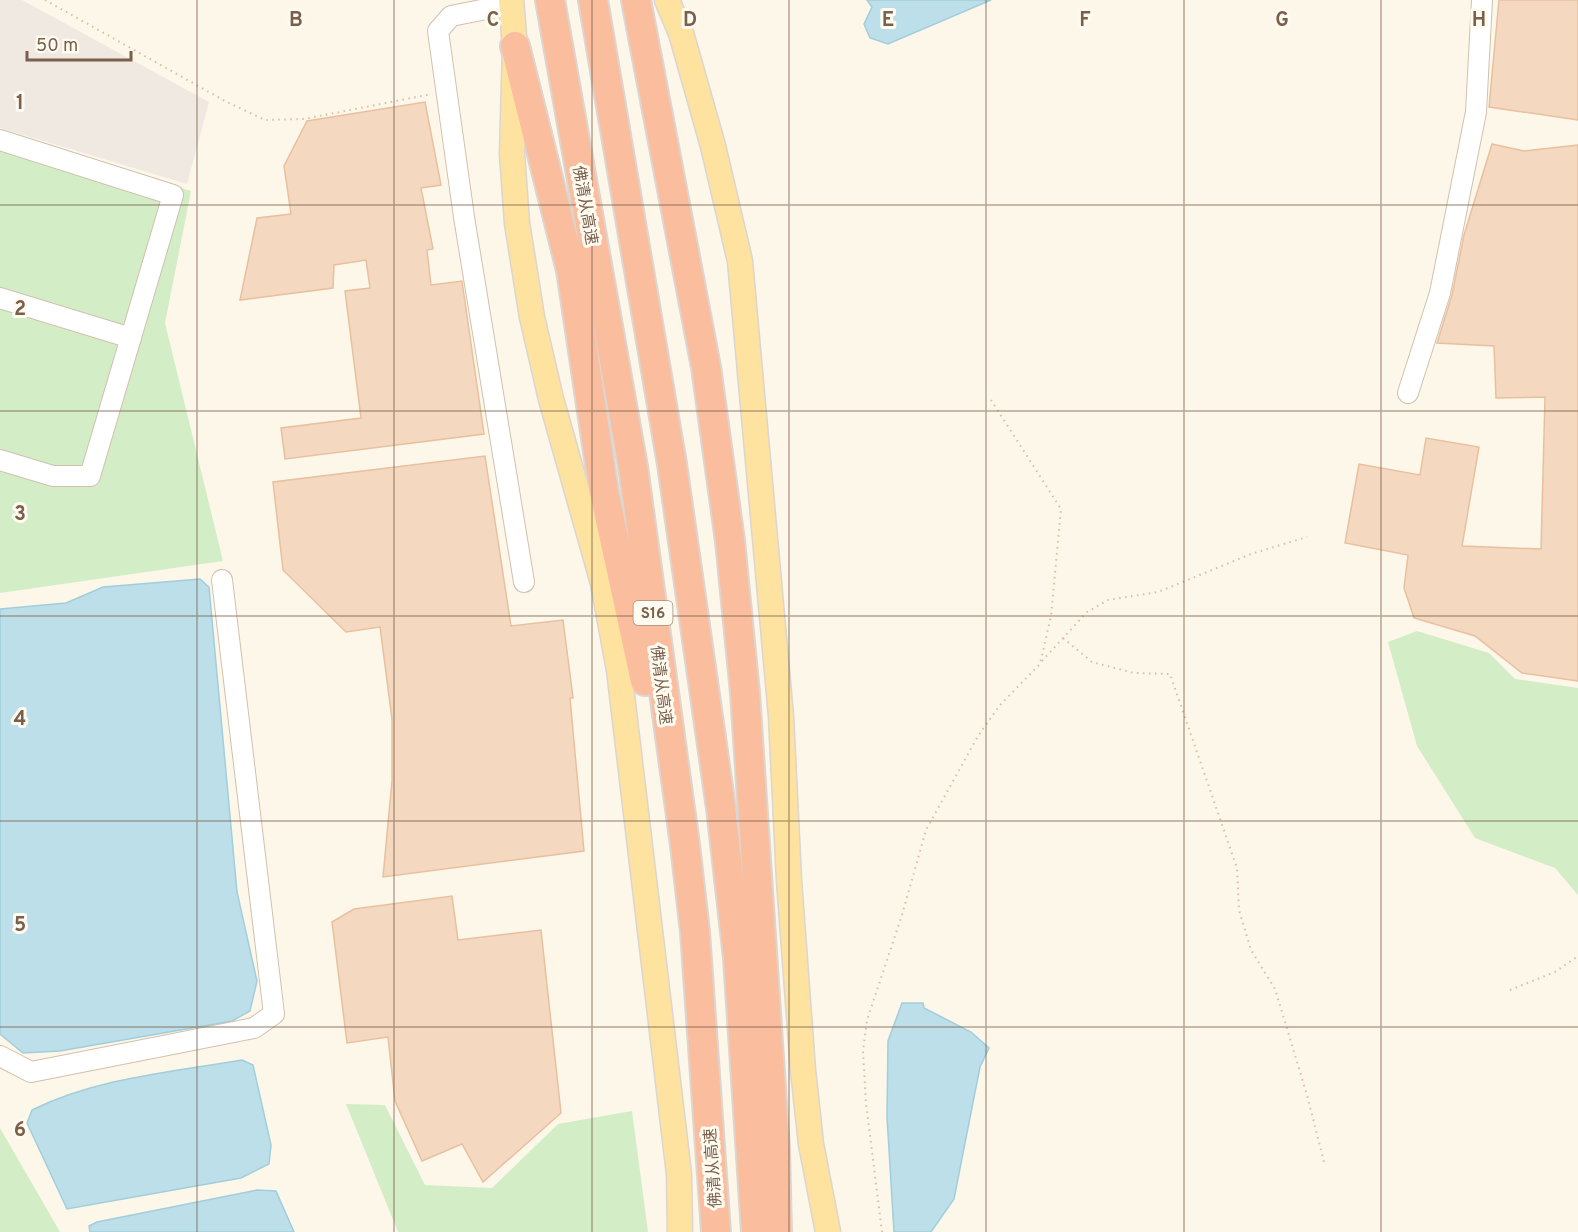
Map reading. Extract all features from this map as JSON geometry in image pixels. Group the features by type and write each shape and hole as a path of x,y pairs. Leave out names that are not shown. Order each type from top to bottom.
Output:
{"highway":[{"name":"佛清从高速","path":"550,0 633,467 691,896 716,1232"},
{"name":"S16","path":"593,0 672,464 721,808 738,958 756,1232"},
{"path":"636,0 706,367 730,541 745,693 775,1149 777,1232"},
{"path":"516,46 571,270 604,492 662,764 673,832 691,896"}],"main road":[{"path":"667,0 681,33 713,146 741,261 781,716 789,880 803,1070 811,1144 828,1232"},
{"path":"512,2 516,46 512,154 517,223 537,338 551,399 603,584 619,670 679,1174 680,1232"}],"street":[{"path":"1408,393 1440,293 1476,112 1482,0"},
{"path":"512,2 451,16 438,32 464,217 524,582"},
{"path":"0,140 173,195 90,476 53,476 0,460"},
{"path":"0,298 131,338"},
{"path":"0,1056 31,1072 255,1028 274,1014 222,580"}],"path":[{"path":"45,0 225,101 265,120 304,119 446,91"},
{"path":"991,400 1061,509 1051,616 1040,664"},
{"path":"882,1232 866,1103 863,1051 867,1020 902,915 926,830 978,736 1000,705 1087,612 1108,600 1158,592 1251,554 1307,537"},
{"path":"1063,638 1092,662 1134,673 1170,674 1237,868 1239,910 1251,950 1275,989 1307,1095 1325,1166"},
{"path":"1510,990 1555,972 1578,956"}],"shaded area":[{"path":"0,0 22,0 209,102 187,184 0,128"}],"green space":[{"path":"0,133 191,191 165,323 223,561 0,593"},
{"path":"1417,631 1489,653 1515,679 1578,688 1578,895 1555,868 1475,838 1417,746 1388,642"},
{"path":"346,1104 385,1105 425,1185 492,1188 558,1124 632,1111 648,1232 398,1232"},
{"path":"0,1128 60,1232 0,1232"}],"water":[{"path":"867,0 991,0 888,44 870,38 864,24 872,7"},
{"path":"200,579 209,587 237,892 257,981 250,1011 232,1021 60,1051 23,1053 0,1034 0,609 66,603 103,587"},
{"path":"902,1003 923,1003 924,1008 971,1032 989,1048 980,1067 954,1199 931,1232 894,1232 887,1117 888,1041"},
{"path":"242,1060 253,1065 271,1145 269,1164 241,1178 67,1209 27,1123 32,1110 82,1090 108,1083"},
{"path":"257,1190 276,1191 294,1232 90,1232 89,1226 97,1222"}],"building":[{"path":"1499,0 1578,0 1578,120 1489,107"},
{"path":"425,102 441,185 421,188 433,249 427,250 431,285 462,281 484,434 285,459 281,428 361,418 345,291 370,288 366,260 334,265 333,288 240,300 257,218 291,214 284,166 307,121"},
{"path":"1492,144 1524,151 1578,145 1578,681 1522,673 1475,636 1414,618 1404,588 1408,555 1345,543 1359,464 1420,475 1426,438 1479,447 1462,546 1541,549 1545,397 1496,398 1494,346 1437,343 1452,295 1464,235"},
{"path":"485,456 511,626 563,620 573,698 570,698 584,851 383,877 392,781 392,719 380,627 346,632 283,570 273,482"},
{"path":"452,896 458,940 541,930 561,1113 483,1182 462,1144 422,1161 395,1101 388,1037 347,1043 332,922 354,909"}]}
